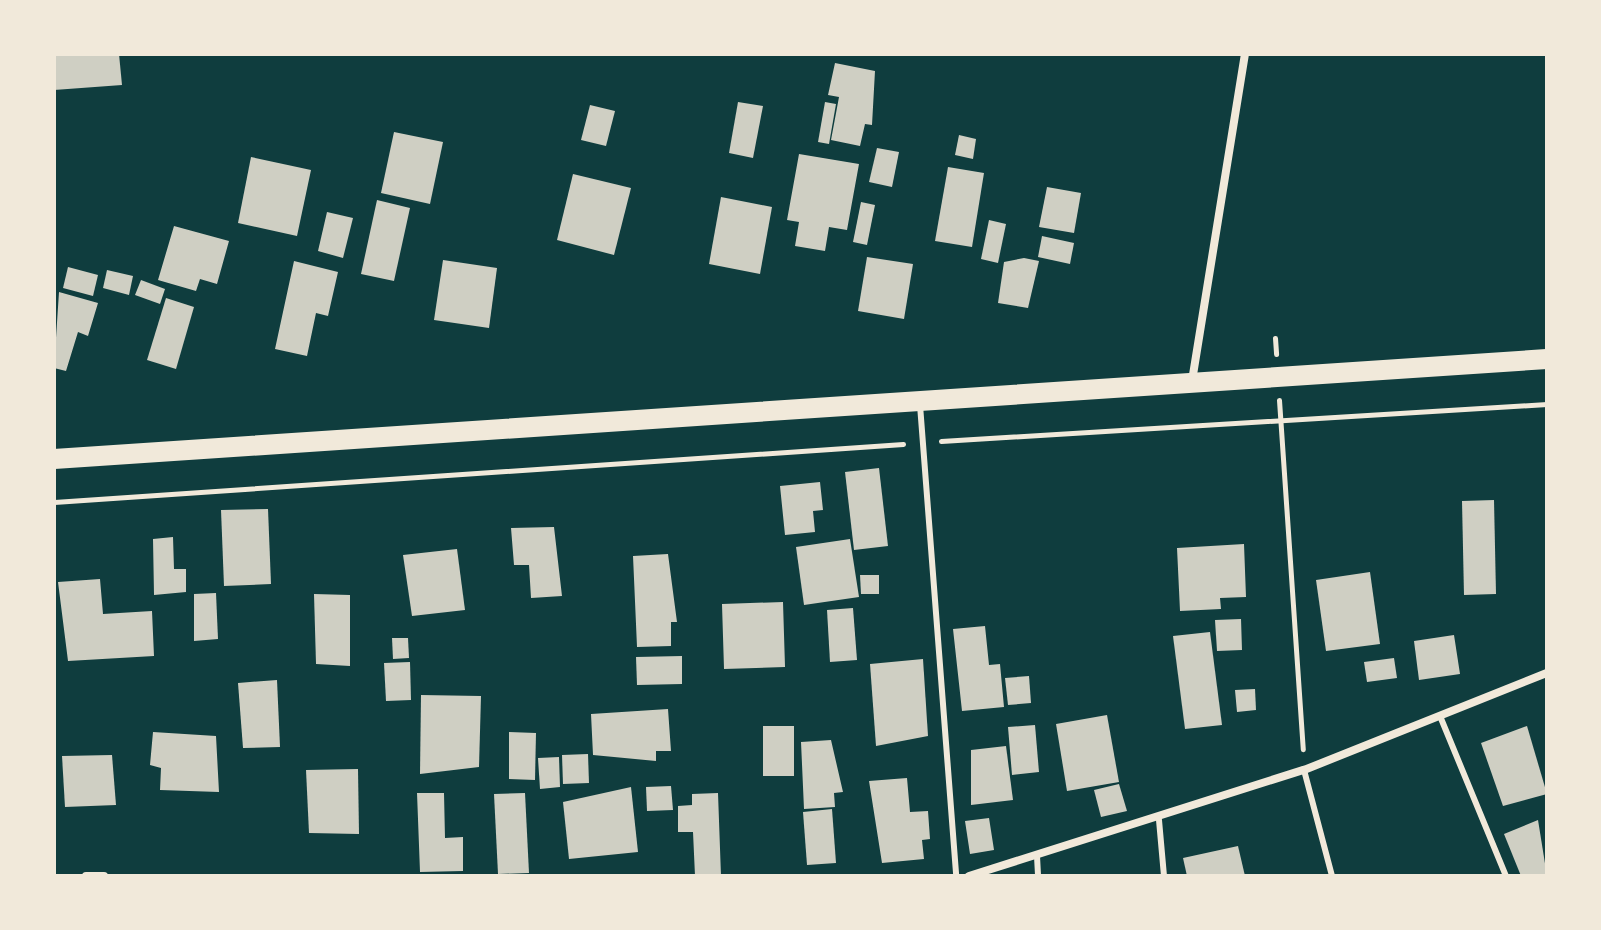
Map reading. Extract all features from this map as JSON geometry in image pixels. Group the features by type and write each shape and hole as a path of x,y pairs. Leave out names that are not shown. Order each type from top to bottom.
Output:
{"main road":[{"path":"54,459 1547,359"}],"street":[{"path":"1192,382 1245,54"},
{"path":"969,876 1159,820 1304,770 1547,673"},
{"path":"86,876 104,876"}],"lane":[{"path":"920,402 956,876"},
{"path":"1440,716 1506,876"},
{"path":"1304,770 1332,876"},
{"path":"1159,820 1164,876"},
{"path":"1037,856 1038,876"}],"path":[{"path":"1275,338 1304,770"},
{"path":"54,502 922,442 1547,404"}],"building":[{"path":"54,54 119,54 122,85 54,90"},
{"path":"835,63 875,71 872,125 865,124 860,146 831,140 839,97 828,95"},
{"path":"738,102 763,106 753,158 729,153"},
{"path":"825,102 836,104 829,144 818,142"},
{"path":"590,105 615,111 606,146 581,140"},
{"path":"394,132 443,142 430,204 381,193"},
{"path":"959,135 976,139 973,159 955,155"},
{"path":"877,148 899,152 892,187 869,182"},
{"path":"799,154 859,164 847,230 829,227 825,251 795,246 799,222 787,220"},
{"path":"251,157 311,170 297,236 238,223"},
{"path":"948,167 984,173 972,247 935,241"},
{"path":"573,174 631,188 614,255 557,240"},
{"path":"1047,187 1081,193 1074,233 1039,227"},
{"path":"721,197 772,207 760,274 709,264"},
{"path":"377,200 410,208 394,281 361,274"},
{"path":"861,202 875,205 867,245 853,242"},
{"path":"327,212 353,218 343,258 318,251"},
{"path":"989,220 1006,224 998,263 981,259"},
{"path":"174,226 229,241 217,284 200,279 196,291 158,280"},
{"path":"1042,236 1074,243 1070,264 1038,257"},
{"path":"867,257 913,264 904,319 858,311"},
{"path":"1024,258 1039,261 1028,308 998,303 1004,262"},
{"path":"443,260 497,268 489,328 434,320"},
{"path":"294,261 338,272 328,316 316,313 307,356 275,349"},
{"path":"68,267 98,275 93,296 63,288"},
{"path":"107,270 133,276 129,295 103,288"},
{"path":"141,280 165,289 160,304 135,295"},
{"path":"59,292 98,303 88,336 78,332 66,371 54,368"},
{"path":"166,298 194,307 176,369 147,360"},
{"path":"879,468 888,546 854,550 845,472"},
{"path":"820,482 823,510 813,511 815,532 785,535 780,486"},
{"path":"1494,500 1496,594 1464,595 1462,501"},
{"path":"268,509 271,584 224,586 221,510"},
{"path":"554,527 562,596 531,598 529,565 514,565 511,528"},
{"path":"173,537 174,569 186,569 186,592 154,595 153,539"},
{"path":"850,539 859,597 804,605 796,547"},
{"path":"1244,544 1246,597 1220,598 1221,609 1180,611 1177,548"},
{"path":"457,549 465,610 412,616 403,555"},
{"path":"668,554 677,622 671,622 671,646 637,647 633,556"},
{"path":"1370,572 1380,644 1326,651 1316,580"},
{"path":"860,575 879,575 879,594 861,594"},
{"path":"100,579 103,614 152,611 154,656 68,661 58,582"},
{"path":"216,593 218,639 194,641 194,594"},
{"path":"314,594 350,595 350,666 316,664"},
{"path":"783,602 785,667 724,669 722,604"},
{"path":"853,608 857,660 830,662 827,610"},
{"path":"1241,619 1242,650 1217,651 1215,620"},
{"path":"985,626 989,665 1000,664 1004,707 962,711 953,629"},
{"path":"1210,632 1222,725 1185,729 1173,636"},
{"path":"1454,635 1460,674 1419,680 1414,641"},
{"path":"392,638 408,638 409,658 393,659"},
{"path":"682,656 682,684 637,685 636,657"},
{"path":"1394,658 1397,678 1367,682 1364,662"},
{"path":"923,659 928,736 876,746 870,664"},
{"path":"410,662 411,700 386,701 384,663"},
{"path":"1029,676 1031,703 1008,705 1005,678"},
{"path":"277,680 280,747 243,748 238,683"},
{"path":"1255,689 1256,710 1237,712 1235,690"},
{"path":"421,695 481,696 479,767 420,774"},
{"path":"668,709 671,751 656,751 656,761 593,755 591,714"},
{"path":"1107,715 1119,782 1067,791 1056,724"},
{"path":"1035,725 1039,772 1012,775 1008,727"},
{"path":"763,726 794,726 794,776 763,776"},
{"path":"1527,726 1547,794 1503,806 1481,743"},
{"path":"153,732 216,736 219,792 160,790 161,768 150,765"},
{"path":"509,732 536,733 535,780 509,779"},
{"path":"831,740 843,792 834,793 835,807 804,809 801,742"},
{"path":"1006,746 1013,800 971,805 971,750"},
{"path":"588,754 589,783 563,784 562,755"},
{"path":"112,755 116,805 65,807 62,756"},
{"path":"559,757 560,787 540,789 538,758"},
{"path":"358,769 359,834 309,833 306,770"},
{"path":"907,778 910,812 928,811 930,839 922,840 924,859 882,863 869,781"},
{"path":"1119,784 1127,811 1101,817 1094,790"},
{"path":"671,786 673,810 647,811 646,787"},
{"path":"631,787 638,852 569,859 563,802"},
{"path":"417,793 444,793 445,838 463,837 463,871 420,872"},
{"path":"525,793 529,873 498,874 494,794"},
{"path":"718,793 721,876 695,876 693,832 678,832 678,806 692,805 692,794"},
{"path":"832,809 836,863 807,865 803,812"},
{"path":"989,818 994,850 970,854 965,821"},
{"path":"1538,820 1547,876 1521,876 1504,834"},
{"path":"1238,846 1245,876 1187,876 1183,858"}]}
